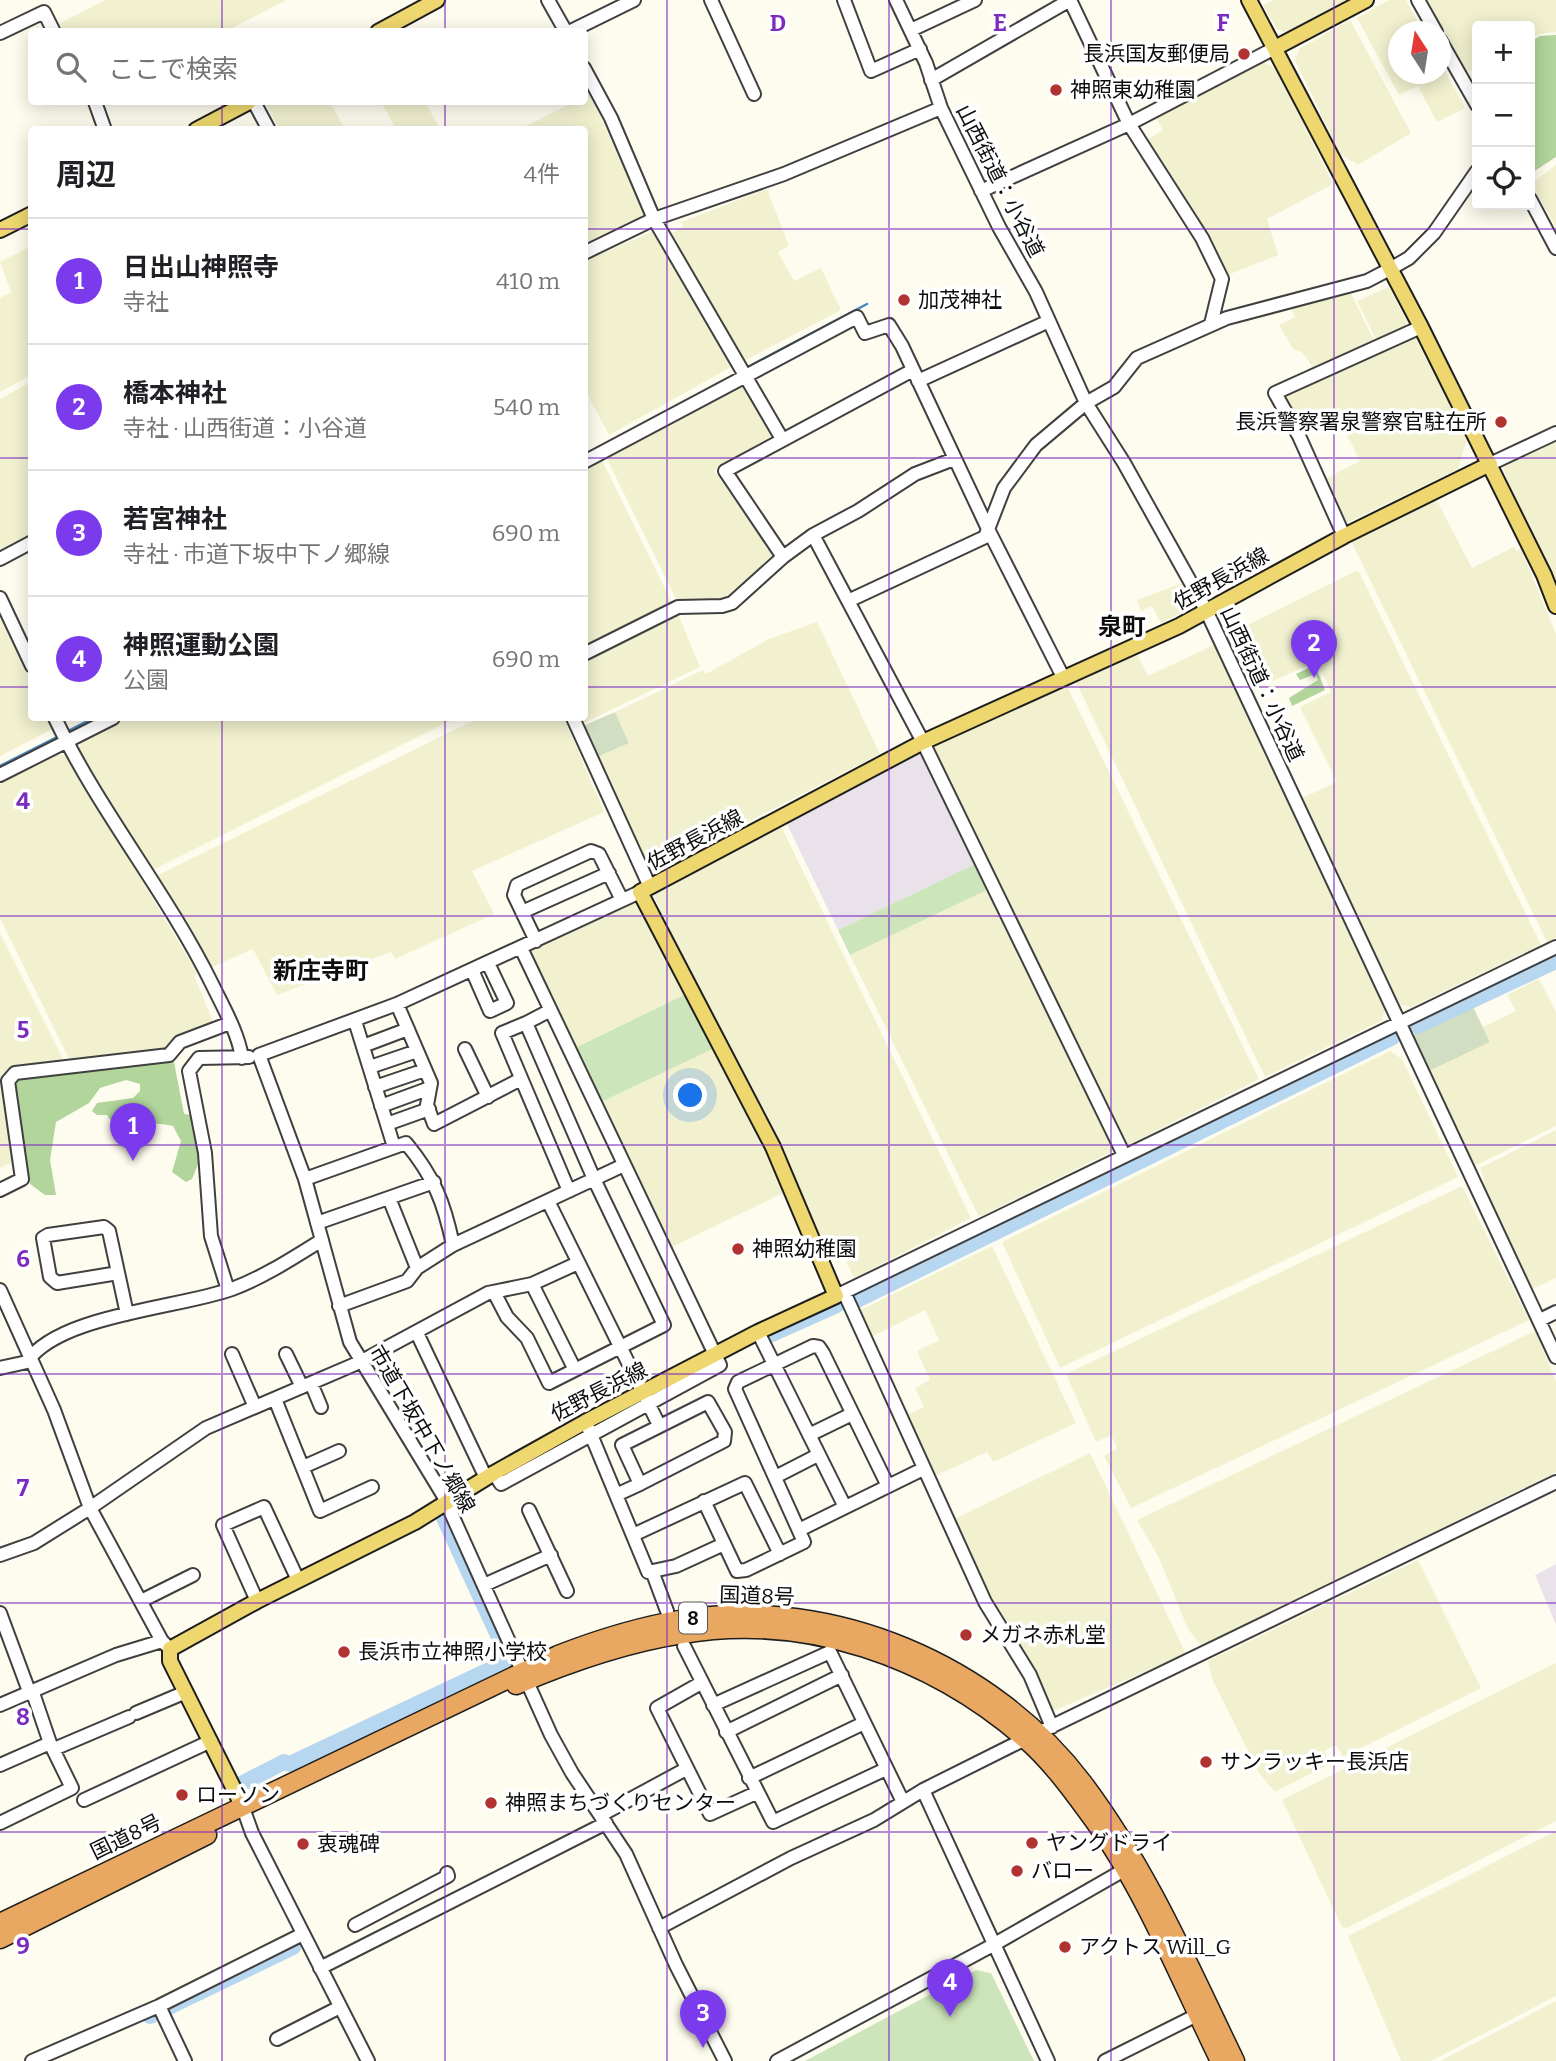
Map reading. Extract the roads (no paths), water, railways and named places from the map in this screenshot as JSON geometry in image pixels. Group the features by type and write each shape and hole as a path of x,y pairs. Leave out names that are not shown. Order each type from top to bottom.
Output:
{"highway":[{"name":"国道8号","path":"0,1923 601,1639 686,1619 725,1616 808,1621 892,1642 950,1668 1039,1733 1082,1782 1148,1882 1235,2061"},
{"name":"国道8号","path":"1039,1733 1124,1871 1220,2061"},
{"name":"国道8号","path":"0,1939 244,1810"}],"main road":[{"path":"384,28 437,0"},
{"path":"1249,0 1421,327 1490,464 1556,607"},
{"path":"1275,48 1366,0"},
{"path":"204,126 246,105"},
{"path":"0,230 28,216"},
{"name":"佐野長浜線","path":"166,1645 446,1504 717,1359 758,1332 840,1294 774,1147 645,890 923,742 1064,679 1206,610 1345,536 1490,464"},
{"path":"166,1645 170,1661 244,1810"}],"street":[{"path":"548,0 565,28"},
{"path":"575,28 634,0"},
{"path":"711,0 754,94"},
{"path":"844,0 871,71 919,49"},
{"name":"山西街道：小谷道","path":"896,0 919,49 941,108 1049,321 1086,403 1124,463 1206,610 1556,1357"},
{"path":"911,30 975,0"},
{"path":"931,80 1070,0 1129,124 1202,238 1222,279 1211,324"},
{"path":"1418,0 1430,21"},
{"path":"0,33 44,12 52,28"},
{"path":"981,191 1129,124 1275,48"},
{"path":"1451,59 1472,96"},
{"path":"588,75 611,118 654,219 782,439"},
{"path":"96,105 104,126"},
{"path":"254,105 267,126"},
{"path":"588,251 654,219 784,174 941,108"},
{"path":"848,601 985,537 1004,488 1036,445 1086,403 1114,387 1137,358 1211,324 1367,281 1390,269 1409,258 1434,233 1472,178"},
{"path":"1535,208 1556,247"},
{"path":"588,459 857,317 864,333 888,325 916,376 989,531 1064,679"},
{"path":"783,557 724,471 782,439 916,376 1049,321"},
{"path":"1345,536 1275,393 1421,327"},
{"path":"1490,464 1556,433"},
{"path":"588,652 678,607 722,606 732,603 783,557 813,535 915,474 954,459"},
{"path":"813,535 923,742 1124,1155"},
{"path":"0,559 28,544"},
{"path":"0,598 28,658"},
{"path":"56,721 88,783 188,936 230,1023 242,1058"},
{"path":"0,775 64,736 105,721"},
{"path":"228,1290 211,1237 205,1153 189,1071 199,1058 242,1058 259,1055 355,1021 522,948 645,890 574,721"},
{"path":"536,941 514,895 517,885 552,867 591,851 599,854 622,900"},
{"path":"522,912 609,873"},
{"path":"1039,1733 1030,1675 985,1602 840,1294 1398,1021 1556,947"},
{"path":"522,948 717,1359"},
{"path":"472,970 490,1011 507,1003 488,963"},
{"path":"397,1004 425,1070 430,1088 429,1109 434,1124 521,1079"},
{"path":"550,1011 502,1033 569,1191"},
{"path":"355,1021 394,1147"},
{"path":"0,1190 22,1179 8,1081 15,1073 169,1055 180,1042 230,1023"},
{"path":"495,1294 507,1317 527,1338 549,1383 664,1325 594,1179 526,1023"},
{"path":"363,1045 408,1029"},
{"path":"466,1049 488,1097"},
{"path":"370,1067 417,1051"},
{"name":"市道下坂中下ノ郷線","path":"259,1055 304,1180 340,1306 360,1362 446,1504 556,1745 626,1854 659,1928 725,2061"},
{"path":"376,1087 425,1070"},
{"path":"381,1106 430,1088"},
{"path":"387,1124 429,1109"},
{"path":"304,1180 406,1143 434,1182 445,1203 453,1245"},
{"path":"340,1306 407,1281 417,1268 453,1245 624,1165"},
{"path":"317,1223 434,1182"},
{"path":"389,1198 417,1268"},
{"path":"548,1201 659,1425"},
{"path":"118,1273 57,1283 50,1277 43,1238 104,1227 109,1231 127,1314"},
{"path":"0,1368 27,1362 35,1349 56,1337 127,1314 228,1290 280,1266 322,1240"},
{"path":"0,1555 34,1544 189,1438 360,1362 488,1293 495,1294 532,1284 578,1263"},
{"path":"532,1284 575,1370"},
{"path":"0,1290 31,1356 90,1508 166,1645 116,1655 0,1705"},
{"path":"1540,1320 1556,1312"},
{"path":"758,1332 845,1507"},
{"path":"417,1333 494,1477"},
{"path":"704,1502 735,1568 741,1572 804,1542 801,1529 735,1389 738,1382 813,1346 819,1347 888,1486"},
{"path":"232,1354 255,1407"},
{"path":"286,1354 321,1407"},
{"path":"275,1399 320,1511 372,1487"},
{"path":"616,1495 640,1483 726,1438 708,1402 622,1445 640,1483"},
{"path":"809,1435 852,1415"},
{"path":"588,1428 648,1572 676,1566 724,1544"},
{"path":"303,1466 339,1451"},
{"path":"777,1476 818,1455"},
{"path":"801,1529 923,1469"},
{"path":"659,1928 791,1858 874,1820 923,1790 1556,1482"},
{"path":"633,1535 745,1483 780,1554"},
{"path":"257,1601 223,1525 264,1507 298,1580"},
{"path":"529,1510 567,1591"},
{"path":"484,1585 551,1555"},
{"path":"652,1571 667,1611"},
{"path":"141,1601 193,1574"},
{"path":"0,1613 52,1746 72,1788 0,1823"},
{"path":"684,1646 773,1822 886,1769"},
{"path":"713,1705 825,1652 833,1656 903,1802"},
{"path":"726,1731 842,1675"},
{"path":"701,1682 657,1708 686,1769 710,1814 756,1793"},
{"path":"0,1765 186,1692"},
{"path":"749,1779 864,1723"},
{"path":"84,1800 211,1741"},
{"path":"320,1968 603,1819 686,1769"},
{"path":"923,1790 1048,2061"},
{"path":"244,1810 368,2061"},
{"path":"777,2061 1124,1871"},
{"path":"355,1925 448,1876 447,1873"},
{"path":"378,1914 389,1934"},
{"path":"32,2061 159,2006 303,1934"},
{"path":"159,2006 186,2061"},
{"path":"277,2039 340,2007"},
{"path":"1105,2061 1197,2015"}],"waterway":[{"path":"746,368 867,304"},
{"path":"68,731 87,721"},
{"path":"0,766 59,736"},
{"path":"1417,1026 1556,961"},
{"path":"857,1300 1393,1037"},
{"path":"772,1334 837,1305"},
{"path":"558,1445 636,1403"},
{"path":"243,1783 284,1762 290,1764 506,1662 508,1657 444,1518"},
{"path":"150,2016 293,1947"}],"place":[{"name":"長浜国友郵便局","path":"1244,54"},
{"name":"神照東幼稚園","path":"1056,90"},
{"name":"加茂神社","path":"904,300"},
{"name":"長浜警察署泉警察官駐在所","path":"1501,422"},
{"name":"橋本神社","path":"1314,678"},
{"name":"日出山神照寺","path":"133,1161"},
{"name":"神照幼稚園","path":"738,1249"},
{"name":"メガネ赤札堂","path":"966,1635"},
{"name":"長浜市立神照小学校","path":"344,1652"},
{"name":"サンラッキー長浜店","path":"1206,1762"},
{"name":"ローソン","path":"182,1795"},
{"name":"神照まちづくりセンター","path":"491,1803"},
{"name":"ヤングドライ","path":"1032,1843"},
{"name":"衷魂碑","path":"303,1844"},
{"name":"バロー","path":"1017,1871"},
{"name":"アクトス Will_G","path":"1065,1947"},
{"name":"神照運動公園","path":"950,2017"},
{"name":"若宮神社","path":"703,2048"}],"district":[{"name":"泉町","path":"1122,627"},
{"name":"新庄寺町","path":"321,971"}]}
